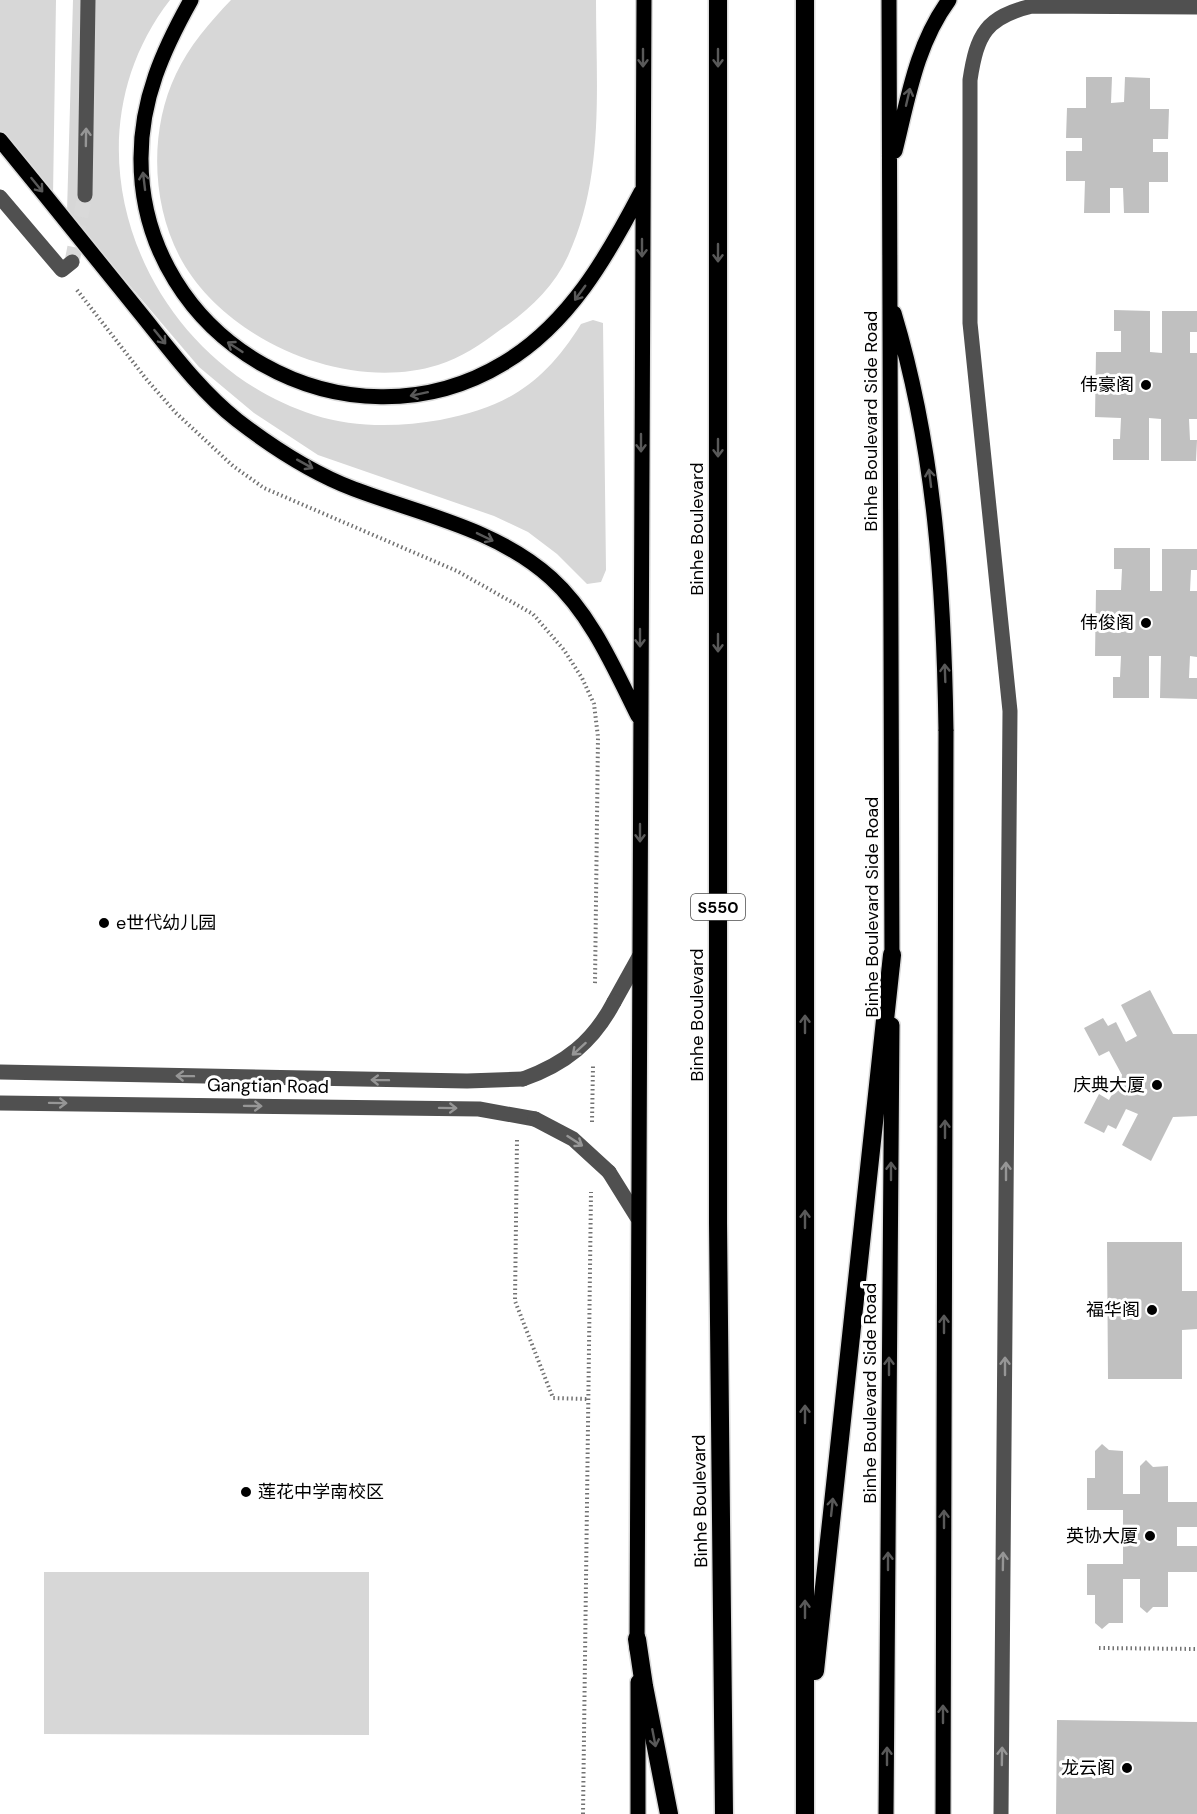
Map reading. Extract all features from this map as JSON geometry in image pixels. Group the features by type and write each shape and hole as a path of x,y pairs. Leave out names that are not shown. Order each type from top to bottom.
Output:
{"highway":[{"name":"Binhe Boulevard","path":"718,0 718,1235 724,1814"},
{"path":"805,0 805,1814"},
{"path":"805,1774 892,955"},
{"path":"637,1639 669,1814"}],"main road":[{"path":"191,0 164,49 146,107 141,159 148,216 168,267 198,313 227,342 273,372 320,390 360,397 411,396 458,384 504,363 546,331 577,298 615,243 642,189"},
{"path":"638,1814 638,1217 644,0"},
{"name":"Binhe Boulevard Side Road","path":"886,1814 892,955 889,0"},
{"path":"890,174 924,40 949,0"},
{"path":"0,140 210,396 268,442 307,466 352,488 479,533 514,551 551,578 582,614 613,665 640,721"},
{"path":"890,297 913,374 927,449 942,602 946,731 943,1814"}],"street":[{"path":"85,195 88,0"},
{"path":"1001,1814 1010,711 970,323 969,80 974,51 986,27 1007,12 1032,6 1197,7"},
{"path":"0,197 67,266"},
{"name":"Gangtian Road","path":"0,1072 467,1081 523,1079 559,1064 576,1052 605,1019 639,957"},
{"name":"Gangtian Road","path":"0,1103 418,1107 478,1109 518,1115 535,1119 573,1139 609,1172 638,1217"}],"path":[{"path":"67,266 147,380 176,413 233,466 264,488 457,571 503,594 533,614 564,650 582,678 594,704 598,737 595,985"},
{"path":"592,1127 593,1056"},
{"path":"518,1115 515,1302 553,1398 588,1399"},
{"path":"583,1814 591,1186"},
{"path":"1099,1648 1197,1648"}],"shaded area":[{"path":"0,0 56,0 53,196 0,133"},
{"path":"73,0 170,0 137,58 121,119 121,182 136,242 164,299 204,348 255,388 314,415 345,422 393,425 440,420 486,408 522,389 553,362 581,324 593,320 603,323 606,570 601,582 587,584 557,554 528,532 494,516 318,455 254,413 199,367 67,212"},
{"path":"231,0 596,0 596,130 588,194 580,226 568,256 555,278 539,298 510,323 463,355 438,365 403,372 366,372 330,366 294,354 259,337 229,315 203,290 182,261 164,216 157,168 158,143 167,96 176,74 200,35"},
{"path":"44,1572 369,1572 369,1735 44,1734"}],"building":[{"path":"1086,77 1112,77 1111,103 1124,102 1125,77 1150,78 1150,109 1169,109 1168,139 1153,139 1153,152 1168,152 1168,182 1149,182 1149,213 1124,213 1123,188 1110,188 1110,213 1084,213 1085,181 1066,181 1066,151 1082,151 1082,138 1066,138 1067,108 1086,108"},
{"name":"伟豪阁","path":"1114,310 1150,311 1150,352 1162,353 1162,311 1197,311 1197,332 1190,332 1190,353 1197,353 1197,419 1189,419 1190,440 1197,440 1196,461 1161,461 1161,419 1149,418 1149,460 1113,460 1113,439 1120,439 1121,418 1095,417 1096,352 1121,352 1121,331 1114,331"},
{"name":"伟俊阁","path":"1114,548 1150,548 1150,591 1162,591 1162,549 1197,549 1197,570 1191,570 1190,591 1197,591 1197,657 1190,656 1189,678 1197,678 1197,699 1160,698 1161,656 1149,656 1149,698 1113,698 1113,677 1120,677 1121,656 1095,656 1096,590 1121,590 1122,569 1114,569"},
{"name":"庆典大厦","path":"1150,990 1173,1034 1197,1034 1197,1116 1173,1117 1151,1161 1122,1145 1138,1114 1126,1109 1116,1129 1108,1125 1104,1133 1084,1123 1099,1094 1109,1100 1122,1075 1109,1051 1099,1056 1084,1028 1103,1018 1108,1026 1116,1022 1126,1042 1137,1036 1121,1005"},
{"name":"福华阁","path":"1107,1242 1182,1242 1182,1291 1197,1291 1197,1329 1182,1330 1182,1379 1108,1379"},
{"name":"英协大厦","path":"1102,1444 1109,1450 1123,1451 1123,1494 1140,1494 1140,1466 1146,1460 1153,1467 1168,1466 1168,1502 1197,1502 1197,1527 1177,1527 1177,1546 1197,1546 1197,1572 1168,1572 1168,1607 1153,1607 1147,1613 1140,1607 1140,1579 1123,1579 1123,1623 1109,1623 1102,1629 1095,1623 1095,1595 1087,1595 1087,1564 1123,1564 1123,1510 1087,1510 1087,1478 1095,1478 1095,1451"},
{"name":"龙云阁","path":"1057,1720 1197,1722 1197,1814 1056,1814"}],"tunnel":[{"path":"72,262 85,195"}],"place":[{"name":"伟豪阁","path":"1146,385"},
{"name":"伟俊阁","path":"1146,623"},
{"name":"e世代幼儿园","path":"104,923"},
{"name":"庆典大厦","path":"1157,1085"},
{"name":"福华阁","path":"1152,1310"},
{"name":"莲花中学南校区","path":"246,1492"},
{"name":"英协大厦","path":"1150,1536"},
{"name":"龙云阁","path":"1127,1768"}]}
